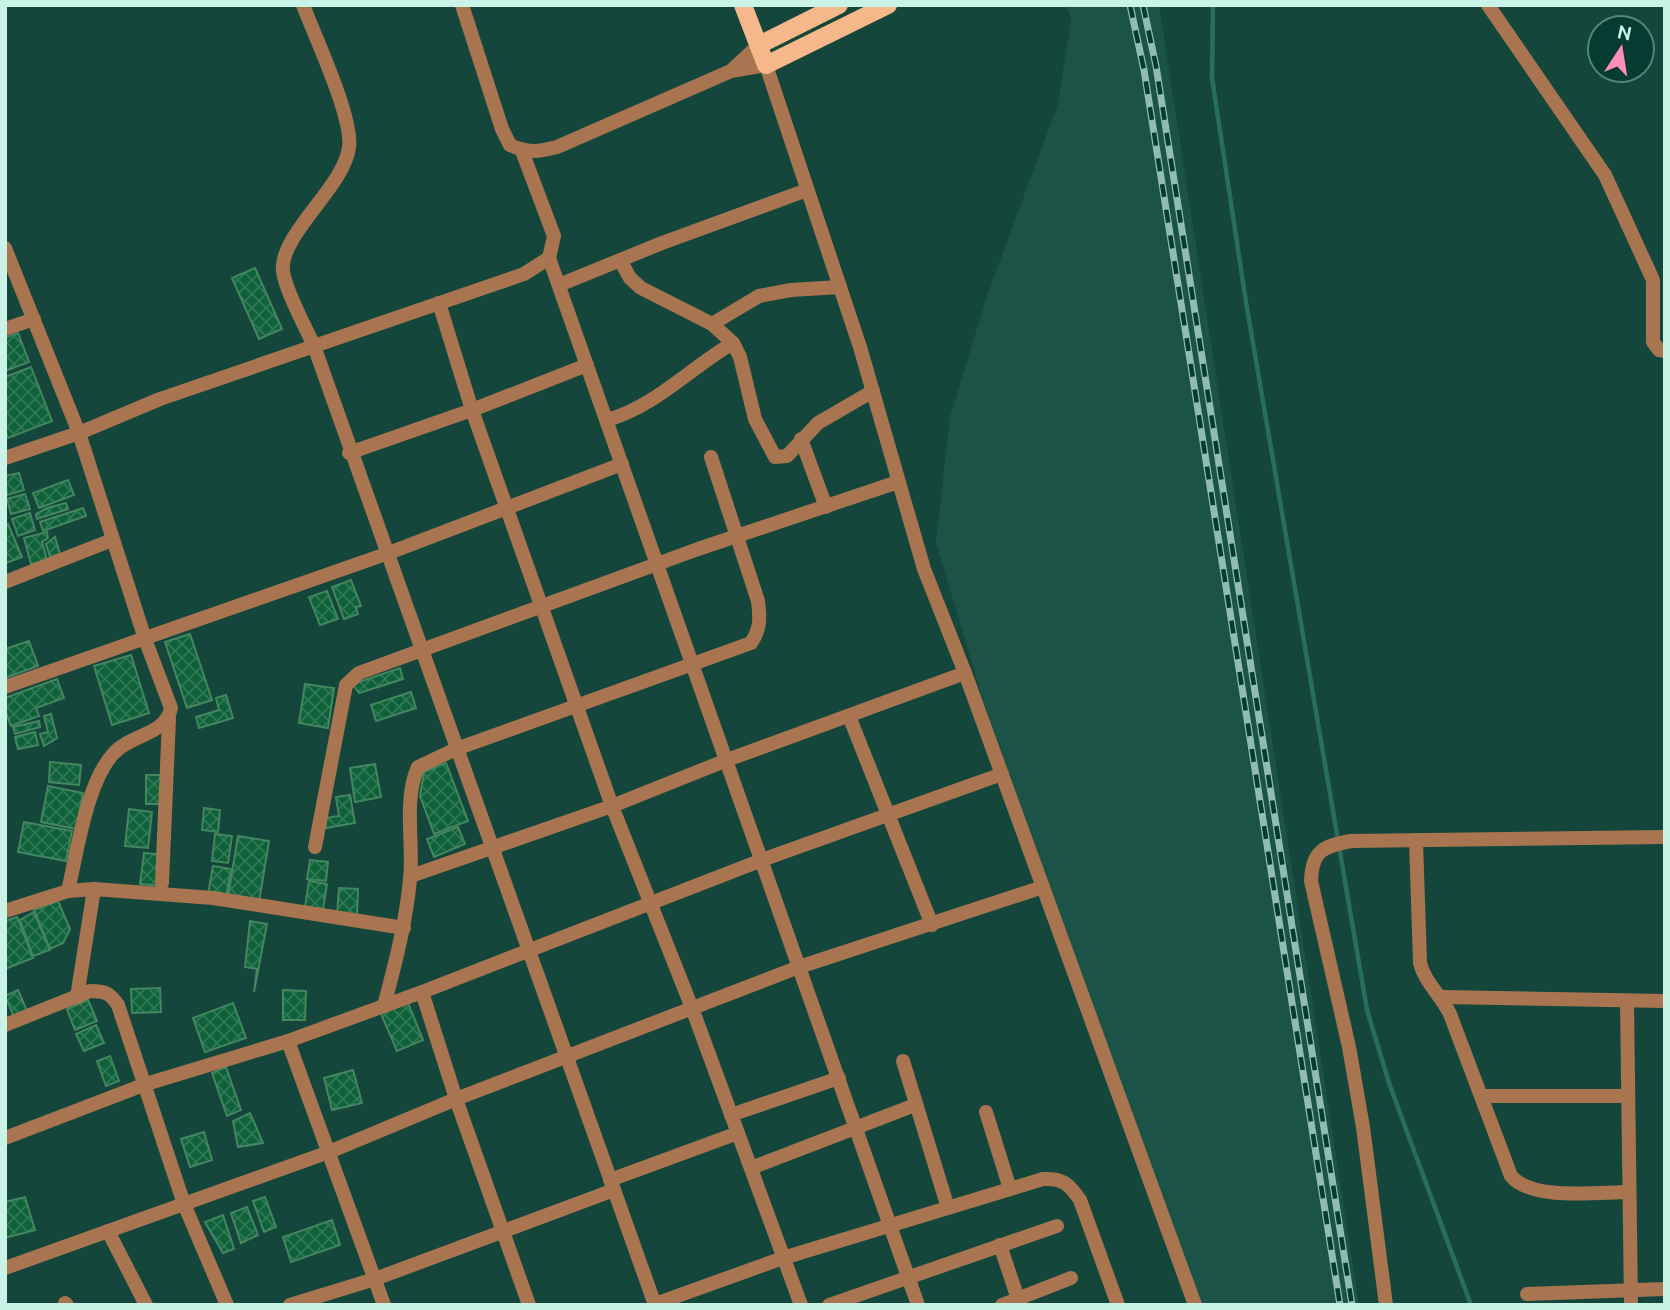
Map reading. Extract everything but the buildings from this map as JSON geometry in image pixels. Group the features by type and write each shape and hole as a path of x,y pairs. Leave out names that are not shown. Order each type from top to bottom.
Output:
{"main road":[{"path":"743,5 766,65 888,5"},
{"path":"759,45 839,5"}],"street":[{"path":"303,5 347,124 349,146 342,168 285,257 283,272 314,346 349,453 655,1305 783,1258 1010,1189 1059,1178 1070,1185 1080,1200 1118,1305"},
{"path":"462,5 502,129 510,145 522,151 540,152 557,147 731,71 766,65 873,391 924,569 965,673 1195,1305"},
{"path":"1488,5 1605,175 1653,280 1653,342 1658,351 1665,351"},
{"path":"731,71 759,45"},
{"path":"522,151 554,236 549,258 918,1305"},
{"path":"559,285 807,190"},
{"path":"5,248 79,433 145,639 171,708 162,884"},
{"path":"5,458 79,433 160,399 524,274 549,258"},
{"path":"620,260 630,278 640,288 712,324 733,343 740,357 755,419 775,457 787,456 818,423 873,391"},
{"path":"712,324 759,296 791,290 840,287"},
{"path":"439,303 472,410 612,806 692,1008 801,1305"},
{"path":"5,329 34,319"},
{"path":"607,420 652,402 699,363 733,343"},
{"path":"349,453 472,410 587,365"},
{"path":"801,439 826,507"},
{"path":"384,1006 404,928 411,876 414,776 418,767 427,760 456,749 693,666 751,643 757,634 760,623 758,600 710,457"},
{"path":"5,687 386,554 622,464"},
{"path":"315,847 346,685 359,673 657,563 738,538 898,482"},
{"path":"5,582 112,540"},
{"path":"411,876 612,806 727,760 965,673"},
{"path":"849,716 932,925"},
{"path":"68,891 102,770 114,753 130,740 158,728 169,719"},
{"path":"5,1138 146,1084 288,1041 384,1006 529,953 762,860 1002,774"},
{"path":"1386,1305 1363,1127 1349,1047 1311,881 1311,867 1316,856 1328,845 1351,841 1665,837"},
{"path":"1416,840 1420,963 1424,978 1442,997 1483,1096 1511,1177 1518,1184 1544,1192 1629,1192"},
{"path":"5,1268 329,1152 456,1099 799,967 1043,887"},
{"path":"77,997 94,889"},
{"path":"5,911 68,891 94,889 213,898 404,928"},
{"path":"5,1024 77,997 104,991 112,996 118,1005 146,1084 184,1203 227,1305"},
{"path":"422,992 456,1099 529,1305"},
{"path":"1442,997 1626,1002 1665,1000"},
{"path":"1626,1002 1631,1297"},
{"path":"288,1041 384,1305"},
{"path":"903,1061 948,1208"},
{"path":"731,1115 839,1078"},
{"path":"1483,1096 1628,1096"},
{"path":"751,1168 915,1105"},
{"path":"986,1112 1010,1189"},
{"path":"290,1305 375,1279 502,1231 738,1133"},
{"path":"829,1305 1058,1226"},
{"path":"108,1231 146,1305"},
{"path":"1000,1245 1019,1302"},
{"path":"1002,1305 1019,1302 1071,1278"},
{"path":"1527,1294 1631,1297 1665,1289"}],"shaded area":[{"path":"1066,5 1159,5 1359,1305 1199,1305 983,700 936,543 950,417 988,293 1058,104 1071,19"}],"waterway":[{"path":"1213,5 1212,78 1246,302 1367,1010 1389,1083 1471,1305"}],"railway":[{"path":"1130,5 1144,70 1340,1305"},
{"path":"1143,5 1156,66 1352,1305"}]}
